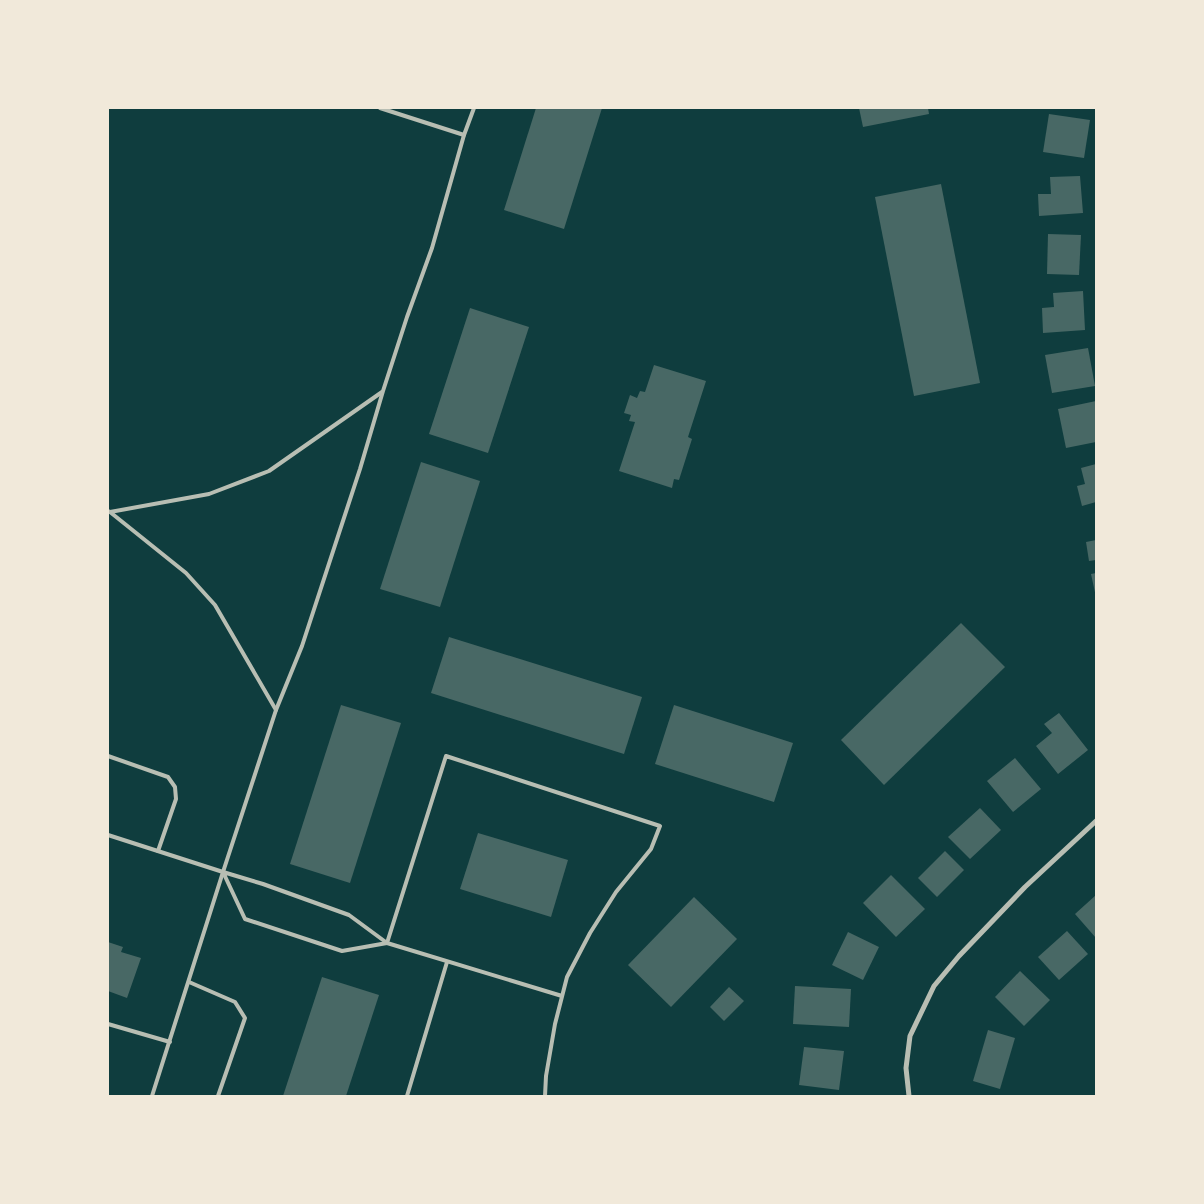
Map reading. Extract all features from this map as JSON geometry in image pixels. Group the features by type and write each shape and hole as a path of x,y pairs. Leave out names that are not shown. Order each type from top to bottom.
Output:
{"street":[{"path":"908,1096 906,1068 910,1036 934,986 959,956 1025,887 1096,821"}],"lane":[{"path":"380,108 464,135"},
{"path":"152,1096 276,710 302,646 360,469 407,316 432,248 464,135 474,108"},
{"path":"109,512 209,494 269,471 383,391"},
{"path":"109,512 186,573 215,605 276,710"},
{"path":"108,756 168,777 175,788 176,799 158,851"},
{"path":"387,943 446,756 660,826 651,848 616,892 590,933 567,978 550,1050 546,1076 546,1096"},
{"path":"108,835 263,884 349,915 387,943 562,996"},
{"path":"223,872 245,919 342,951 387,943"},
{"path":"407,1096 448,962"},
{"path":"189,982 235,1002 245,1018 218,1096"},
{"path":"108,1024 170,1042"}],"building":[{"path":"536,108 602,108 564,229 504,210"},
{"path":"859,108 928,108 929,114 863,127"},
{"path":"1049,114 1090,120 1084,158 1043,152"},
{"path":"1080,176 1083,213 1039,216 1038,194 1051,194 1050,177"},
{"path":"941,184 980,383 914,396 875,197"},
{"path":"1048,234 1081,235 1079,275 1047,274"},
{"path":"1083,291 1085,330 1043,333 1042,308 1054,307 1053,293"},
{"path":"470,308 529,327 488,453 429,434"},
{"path":"1088,348 1095,386 1052,393 1045,355"},
{"path":"654,365 706,381 688,437 692,439 679,480 674,479 672,488 619,471 635,422 629,421 631,415 624,413 630,395 637,398 640,391 645,392"},
{"path":"1096,401 1096,442 1066,448 1058,409"},
{"path":"421,462 480,481 440,607 380,589"},
{"path":"1096,464 1096,502 1082,506 1077,486 1085,484 1081,468"},
{"path":"1096,540 1096,560 1089,561 1086,542"},
{"path":"1096,573 1096,597 1091,574"},
{"path":"961,623 1005,667 884,785 841,740"},
{"path":"449,637 642,697 624,754 431,693"},
{"path":"341,705 401,723 350,883 290,864"},
{"path":"674,705 793,743 774,802 655,764"},
{"path":"1059,713 1088,750 1058,774 1036,746 1052,733 1044,724"},
{"path":"1015,758 1041,789 1013,812 987,781"},
{"path":"980,808 1001,830 970,859 948,837"},
{"path":"478,833 568,860 551,917 460,889"},
{"path":"945,851 964,870 937,897 918,878"},
{"path":"891,875 925,909 896,937 863,903"},
{"path":"1096,895 1096,938 1075,914"},
{"path":"694,897 737,939 671,1007 628,965"},
{"path":"1067,931 1088,954 1059,980 1038,957"},
{"path":"848,932 879,947 863,980 832,965"},
{"path":"108,942 123,947 121,952 141,958 127,998 108,991"},
{"path":"1020,971 1050,1000 1024,1026 995,997"},
{"path":"322,977 379,995 346,1096 283,1096"},
{"path":"795,986 851,989 849,1027 793,1024"},
{"path":"729,987 744,1001 724,1021 710,1007"},
{"path":"988,1030 1015,1038 1000,1089 973,1081"},
{"path":"804,1047 844,1051 839,1090 799,1085"}]}
